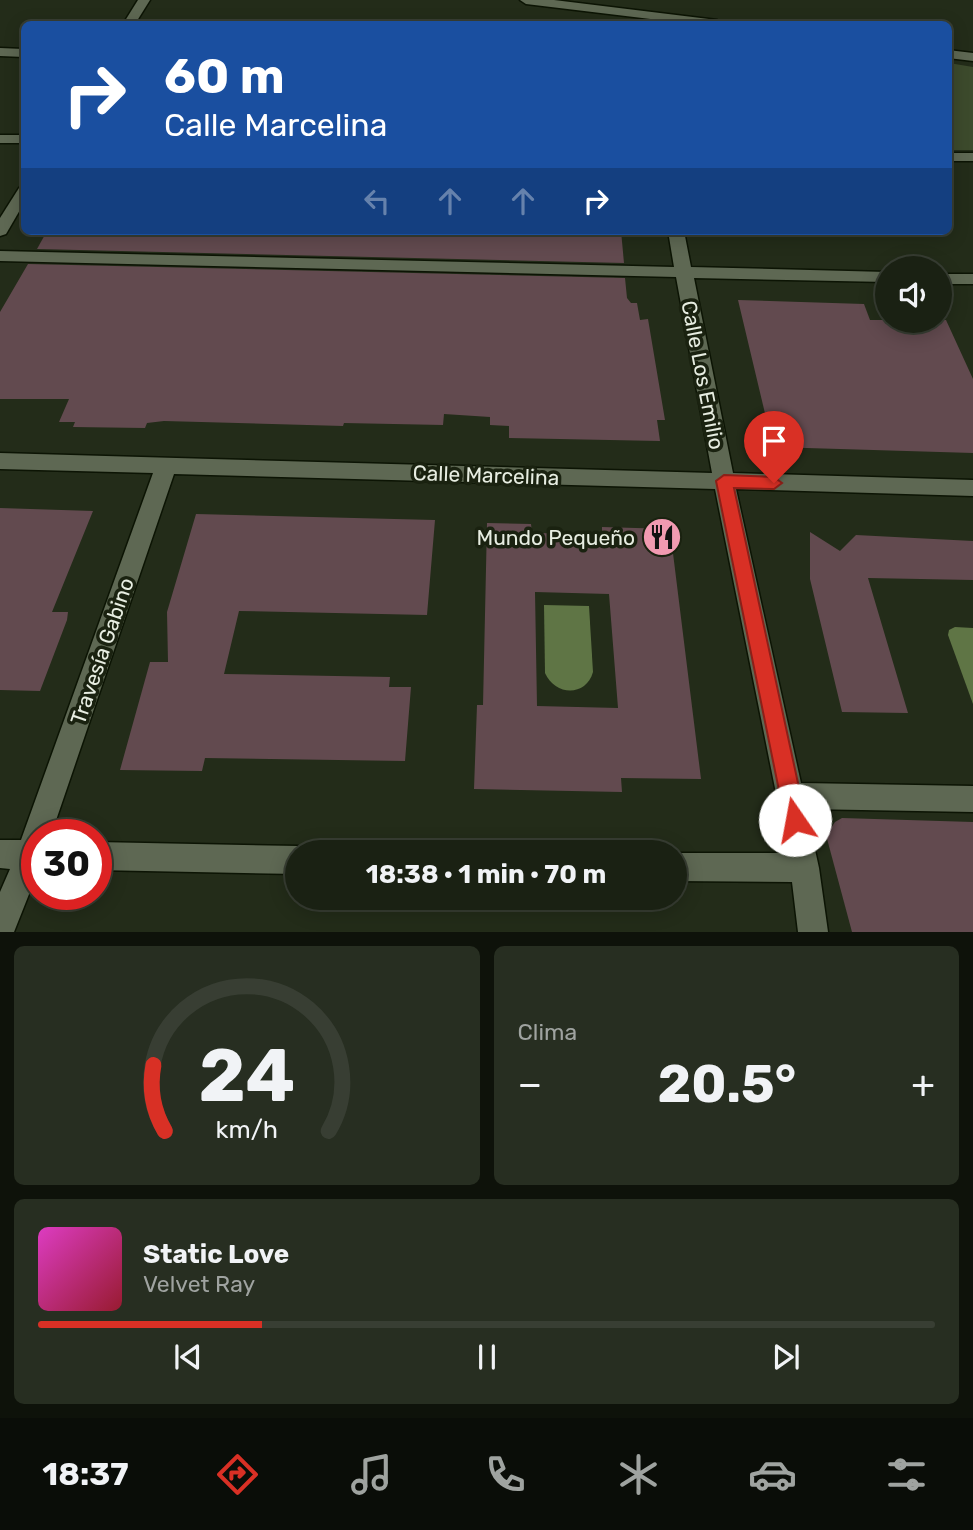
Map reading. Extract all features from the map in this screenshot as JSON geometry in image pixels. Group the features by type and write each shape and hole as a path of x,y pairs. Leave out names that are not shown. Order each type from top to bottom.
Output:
{"street":[{"path":"131,21 144,0"},
{"path":"526,0 658,21"},
{"path":"639,20 650,0"},
{"path":"0,52 21,53"},
{"path":"952,54 973,57"},
{"path":"0,139 21,139"},
{"path":"952,157 973,157"},
{"path":"0,231 21,196"},
{"name":"Calle Los Emilio","path":"677,235 724,481 805,869 813,932"},
{"path":"0,256 875,277"},
{"path":"952,279 973,279"},
{"name":"Calle Marcelina","path":"0,461 973,488"},
{"name":"Travesía Gabino","path":"44,819 166,467"},
{"path":"790,796 973,799"},
{"path":"0,854 21,849"},
{"path":"112,856 285,860"},
{"path":"687,867 805,869"},
{"name":"Travesía Gabino","path":"0,929 21,879"}],"shaded area":[{"path":"952,64 973,67 973,150 952,150"},
{"path":"544,605 589,606 593,672 584,686 563,689 550,681 545,673"},
{"path":"955,627 973,628 973,704 948,635 949,630"}],"building":[{"path":"45,235 621,235 624,263 37,249"},
{"path":"28,264 625,278 627,298 631,303 637,303 640,320 648,319 665,420 657,420 660,441 509,438 509,426 490,425 490,417 444,414 443,425 344,423 343,426 164,421 147,423 145,428 73,427 75,422 59,422 69,399 0,399 0,312"},
{"path":"738,300 864,304 870,320 875,320 875,333 952,333 973,379 973,453 773,447"},
{"path":"0,508 93,511 52,612 68,612 67,620 40,691 0,690"},
{"path":"196,514 435,520 427,615 239,611 224,674 390,677 389,687 411,687 405,761 205,758 202,771 120,770 150,662 168,662 167,612"},
{"path":"487,523 531,524 532,533 602,534 602,527 670,529 701,779 621,778 622,792 474,789 477,705 483,705","holes":["535,592 609,594 618,708 537,706"]},
{"path":"810,532 840,551 856,535 973,541 973,580 868,578 908,713 842,712 810,579"},
{"path":"842,818 973,822 973,932 852,932 826,835 835,822"}],"place":[{"name":"Mundo Pequeño","path":"662,537"}],"route":[{"path":"774,483 724,481 795,820"}]}
